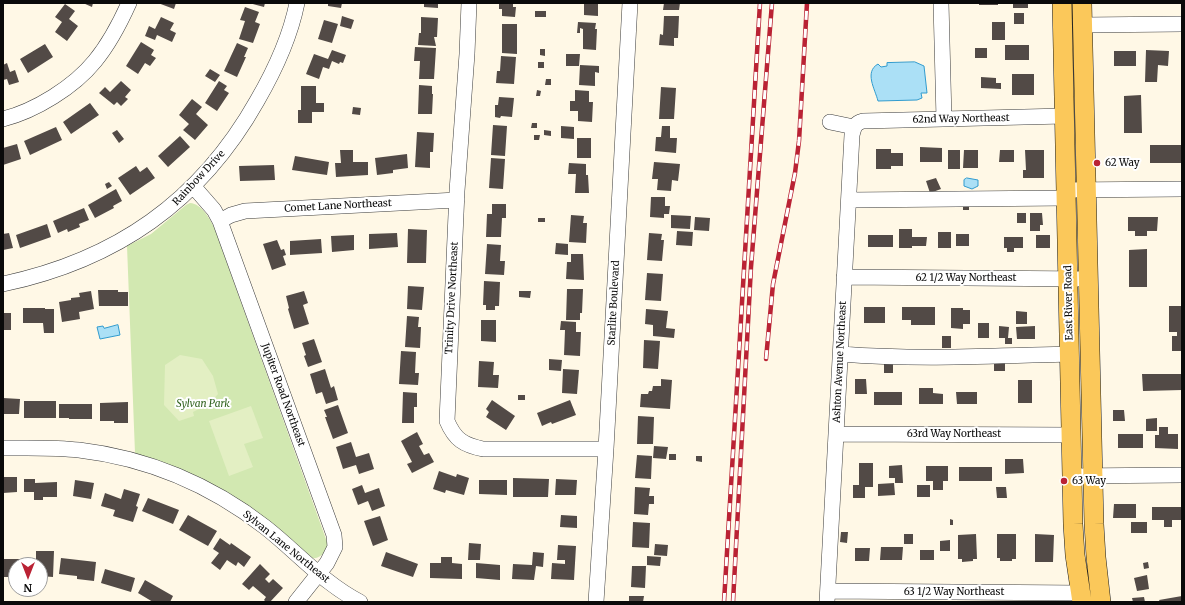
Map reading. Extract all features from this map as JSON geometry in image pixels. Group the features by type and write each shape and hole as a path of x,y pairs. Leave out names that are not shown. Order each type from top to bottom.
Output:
{"main road":[{"name":"East River Road","path":"1062,3 1073,524 1081,597"},
{"name":"East River Road","path":"1082,3 1093,476 1096,557 1101,602"}],"street":[{"path":"3,119 34,108 78,78 94,62 107,44 129,3"},
{"name":"Rainbow Drive","path":"3,284 57,270 88,258 139,231 163,214 180,199 232,141 255,106 270,79 286,43 296,3"},
{"name":"Trinity Drive Northeast","path":"469,3 446,421 451,431 460,440 470,446 483,449 606,449"},
{"name":"Starlite Boulevard","path":"596,602 606,449 630,3"},
{"path":"942,3 944,119"},
{"path":"1082,25 1182,24"},
{"name":"62nd Way Northeast","path":"830,122 856,125 864,121 1064,116"},
{"name":"Ashton Avenue Northeast","path":"827,596 837,434 844,278 856,125"},
{"name":"Jupiter Road Northeast","path":"193,186 214,210 220,221 334,535 335,547 327,563 296,602"},
{"path":"849,200 1066,194 1087,189 1182,188"},
{"name":"Comet Lane Northeast","path":"220,221 231,215 245,211 457,200"},
{"name":"62 1/2 Way Northeast","path":"844,278 1088,279"},
{"path":"841,354 879,357 1070,354"},
{"name":"63rd Way Northeast","path":"837,434 1072,435"},
{"name":"Sylvan Lane Northeast","path":"3,448 78,450 108,454 164,470 194,482 219,495 265,527 318,574 337,589 360,602"},
{"path":"1073,476 1182,475"},
{"name":"63 1/2 Way Northeast","path":"827,596 1081,597"}],"green space":[{"name":"Sylvan Park","path":"190,203 202,209 214,227 327,542 328,548 317,558 312,558 268,521 198,477 135,453 127,246 151,234"},
{"path":"180,355 202,359 213,376 218,394 209,404 193,412 194,416 179,421 164,405 165,365"},
{"path":"251,406 263,438 244,444 253,467 229,476 209,421"}],"water":[{"path":"915,62 924,66 927,93 921,93 922,98 917,100 878,101 871,76 874,67 878,64 881,67 887,66 887,63"},
{"path":"967,178 978,180 978,186 972,189 964,186 964,180"},
{"path":"118,325 120,335 100,339 97,327 103,326 104,328"}],"building":[{"path":"83,3 93,3 92,7"},
{"path":"158,3 176,3 174,9"},
{"path":"249,3 265,3 264,7"},
{"path":"328,3 342,3 341,8 328,6"},
{"path":"424,3 438,3 438,8 424,7"},
{"path":"499,3 513,3 513,7 516,7 515,17 502,16 502,9 499,9"},
{"path":"584,3 598,3 598,16 584,15"},
{"path":"664,3 680,3 679,10 663,10"},
{"path":"979,3 998,3 998,5 979,5"},
{"path":"1013,3 1028,3 1028,8 1013,8"},
{"path":"65,4 75,11 69,19 78,26 67,41 55,32 62,22 55,17"},
{"path":"245,7 259,12 255,22 260,24 253,43 239,39 245,21 240,20"},
{"path":"535,11 546,11 546,17 535,17"},
{"path":"1014,13 1024,13 1024,24 1014,24"},
{"path":"342,16 354,20 351,29 340,26"},
{"path":"664,16 679,16 678,38 674,38 674,46 659,45 660,34 663,35"},
{"path":"161,17 174,23 170,30 176,33 172,42 157,35 155,40 145,36 149,26 155,29"},
{"path":"421,17 438,18 437,37 434,37 436,46 418,45 419,33 421,33"},
{"path":"324,20 338,24 332,43 318,39"},
{"path":"578,22 596,23 596,50 583,49 583,29 580,28 580,33 577,33"},
{"path":"992,22 1005,22 1005,40 992,40"},
{"path":"502,24 517,24 517,54 502,53"},
{"path":"141,42 154,50 151,55 156,58 150,66 145,63 138,74 126,66"},
{"path":"237,43 248,48 244,57 246,57 237,77 224,71"},
{"path":"45,44 53,57 28,73 20,59"},
{"path":"1005,45 1029,45 1029,60 1005,60"},
{"path":"415,47 436,48 434,79 419,79 420,61 414,61"},
{"path":"975,48 987,48 987,58 975,58"},
{"path":"540,49 545,49 545,56 540,55"},
{"path":"332,50 346,55 343,63 340,62 339,64 332,61 329,69 323,67 319,79 306,74 314,54 328,59"},
{"path":"1146,50 1169,51 1168,66 1158,65 1157,82 1145,82"},
{"path":"1114,51 1136,51 1136,66 1114,66"},
{"path":"566,54 580,54 579,66 566,66"},
{"path":"501,56 516,57 514,84 496,83 497,71 500,71"},
{"path":"538,62 544,62 544,68 538,68"},
{"path":"7,63 10,72 15,70 19,82 9,85 7,79 3,80 3,65"},
{"path":"580,65 599,66 599,73 595,72 595,86 579,85"},
{"path":"210,69 220,75 215,82 205,76"},
{"path":"1012,74 1034,74 1034,95 1012,95"},
{"path":"981,77 996,78 996,83 1001,83 1001,89 981,88"},
{"path":"546,79 551,79 551,85 545,85"},
{"path":"121,81 131,90 125,97 128,99 121,106 117,102 114,105 99,93 105,87 110,92"},
{"path":"219,81 227,86 224,90 229,93 217,111 205,103"},
{"path":"419,85 432,86 432,114 418,114"},
{"path":"301,86 316,86 316,103 324,103 324,112 312,112 312,123 298,123 298,110 301,110"},
{"path":"661,87 676,88 674,119 659,119"},
{"path":"537,90 541,91 540,96 536,96"},
{"path":"575,90 589,91 589,102 593,102 592,122 578,121 578,111 570,111 570,101 575,101"},
{"path":"1141,95 1142,133 1124,133 1124,96"},
{"path":"499,97 514,98 512,117 495,117 495,105 498,105"},
{"path":"192,99 202,107 196,114 208,125 195,140 183,130 189,124 179,115"},
{"path":"90,103 99,115 71,134 63,122"},
{"path":"353,107 361,108 360,115 352,114"},
{"path":"532,123 537,123 537,128 531,128"},
{"path":"493,125 507,126 505,156 491,155"},
{"path":"561,126 574,127 574,139 561,138"},
{"path":"662,126 670,126 670,138 677,138 676,153 655,151 656,137 661,137"},
{"path":"56,127 62,140 30,155 24,141"},
{"path":"117,130 124,139 119,143 112,133"},
{"path":"544,130 551,131 551,136 544,135"},
{"path":"417,132 434,133 433,152 430,152 430,168 415,167"},
{"path":"534,135 540,135 539,140 534,140"},
{"path":"180,136 190,147 168,167 158,156"},
{"path":"577,138 591,138 591,158 577,158"},
{"path":"17,144 21,159 3,165 3,148"},
{"path":"1150,145 1182,145 1182,163 1150,163"},
{"path":"920,147 942,148 942,162 920,162"},
{"path":"876,149 891,149 891,153 903,153 903,166 891,166 891,169 876,169"},
{"path":"340,150 353,150 353,162 368,162 368,175 336,177 335,163 341,163"},
{"path":"948,150 960,150 960,169 948,169"},
{"path":"964,150 978,150 978,168 963,168"},
{"path":"1000,150 1014,150 1014,162 999,162"},
{"path":"1025,150 1044,150 1044,178 1023,178 1023,170 1026,170"},
{"path":"407,154 408,168 393,170 393,173 377,175 375,158"},
{"path":"295,156 329,162 327,175 292,170"},
{"path":"491,158 505,159 503,189 489,188"},
{"path":"654,162 680,164 678,181 672,180 671,191 657,190 658,179 652,179"},
{"path":"569,163 586,164 589,193 575,193 576,174 568,174"},
{"path":"274,165 275,180 240,181 239,166"},
{"path":"136,166 140,172 147,167 155,178 130,195 118,178"},
{"path":"936,178 941,189 930,193 926,181"},
{"path":"109,182 112,186 107,189 105,184"},
{"path":"116,189 122,201 113,206 114,208 95,218 88,205"},
{"path":"651,197 665,197 665,206 670,206 669,214 664,214 664,218 650,217"},
{"path":"492,204 506,204 506,218 502,218 501,237 486,237 487,214 492,214"},
{"path":"963,204 969,204 969,210 963,210"},
{"path":"84,208 89,220 79,224 80,227 68,232 67,229 58,233 53,221"},
{"path":"1017,213 1026,213 1026,223 1017,223"},
{"path":"1030,213 1042,213 1043,225 1040,225 1040,231 1030,231"},
{"path":"571,215 584,216 583,223 587,223 586,243 569,242"},
{"path":"671,215 691,216 690,229 671,228"},
{"path":"695,217 710,218 709,231 694,230"},
{"path":"1128,217 1158,217 1157,231 1147,231 1147,236 1135,236 1135,231 1128,231"},
{"path":"538,218 545,218 545,222 538,222"},
{"path":"47,224 51,237 20,248 16,235"},
{"path":"408,229 427,230 426,263 407,263"},
{"path":"899,229 912,229 912,237 927,237 926,246 899,248"},
{"path":"677,231 693,232 692,246 676,245"},
{"path":"938,232 951,232 951,248 938,248"},
{"path":"9,233 13,248 3,250 3,234"},
{"path":"397,233 398,247 369,249 369,234"},
{"path":"649,233 662,234 661,240 664,240 662,261 647,260"},
{"path":"956,234 969,234 969,246 956,246"},
{"path":"354,235 354,250 332,252 331,236"},
{"path":"868,235 893,235 893,247 868,247"},
{"path":"1036,235 1050,235 1050,248 1036,248"},
{"path":"1004,237 1023,237 1023,248 1014,248 1014,252 1007,252 1007,248 1004,248"},
{"path":"321,239 322,253 290,255 290,241"},
{"path":"277,240 281,250 284,249 286,255 283,256 286,265 272,270 263,244"},
{"path":"556,243 568,244 568,255 555,254"},
{"path":"487,244 501,245 500,261 505,261 504,275 485,274"},
{"path":"1147,249 1147,287 1129,287 1129,250"},
{"path":"571,254 583,254 584,280 566,279 567,262 571,262"},
{"path":"647,273 663,274 661,301 645,300"},
{"path":"484,281 500,282 499,306 495,306 495,310 486,310 486,305 483,305"},
{"path":"408,286 424,287 422,310 407,309"},
{"path":"567,289 583,289 582,313 580,313 580,320 566,320"},
{"path":"98,290 118,290 118,292 128,292 128,306 99,306"},
{"path":"91,291 94,309 79,312 80,319 62,322 59,302 80,297 79,293"},
{"path":"304,291 308,303 303,305 309,324 294,329 286,296"},
{"path":"519,291 531,291 530,298 519,297"},
{"path":"1169,306 1182,306 1182,351 1172,351 1172,336 1177,336 1177,332 1169,332"},
{"path":"864,307 885,307 885,323 864,323"},
{"path":"902,307 935,307 935,325 911,325 911,320 902,320"},
{"path":"23,308 54,309 54,333 44,333 43,323 23,323"},
{"path":"951,308 963,308 963,310 970,310 970,324 963,324 963,329 951,328"},
{"path":"646,309 668,311 666,328 675,329 674,338 653,336 653,325 645,324"},
{"path":"1016,311 1027,312 1027,324 1016,324"},
{"path":"3,313 11,313 11,330 3,330"},
{"path":"407,316 419,317 418,327 421,327 420,348 405,347"},
{"path":"481,320 496,320 496,342 481,341"},
{"path":"561,321 576,322 576,332 581,332 580,356 564,355 565,330 560,330"},
{"path":"978,323 989,323 989,338 978,338"},
{"path":"999,326 1009,327 1008,338 1012,338 1012,344 1005,344 1005,338 999,338"},
{"path":"1035,326 1035,339 1017,339 1016,327"},
{"path":"942,336 951,336 951,348 942,348"},
{"path":"314,339 322,362 308,367 304,356 306,355 302,343"},
{"path":"644,340 660,341 658,369 643,368"},
{"path":"401,351 416,352 415,373 419,373 418,385 399,384"},
{"path":"549,359 562,360 561,371 549,370"},
{"path":"994,360 1005,360 1005,371 994,371"},
{"path":"479,361 494,362 493,375 499,375 498,388 478,387"},
{"path":"884,361 893,361 893,373 884,373"},
{"path":"325,369 331,388 334,386 338,400 326,404 322,392 316,394 310,374"},
{"path":"563,369 579,370 577,394 562,393"},
{"path":"1142,374 1182,374 1182,390 1143,391"},
{"path":"661,379 672,380 670,409 640,407 641,394 648,394 649,391 652,391 653,386 661,386"},
{"path":"855,379 866,379 867,394 855,394"},
{"path":"1018,380 1032,380 1032,403 1018,403"},
{"path":"919,388 933,388 933,393 943,394 943,404 919,404"},
{"path":"403,392 417,393 417,407 414,407 414,423 402,423"},
{"path":"874,392 902,392 902,405 874,405"},
{"path":"956,392 977,392 977,404 957,404"},
{"path":"518,395 525,395 525,400 518,400"},
{"path":"3,398 20,399 19,414 3,414"},
{"path":"492,400 515,416 506,430 486,417 489,412 486,409"},
{"path":"570,400 576,415 542,426 537,413"},
{"path":"24,401 56,401 56,418 24,418"},
{"path":"128,402 128,423 100,421 100,403"},
{"path":"59,404 92,404 92,419 59,418"},
{"path":"338,405 348,433 333,439 324,410"},
{"path":"1113,410 1124,410 1125,421 1113,421"},
{"path":"638,416 654,417 653,444 637,444"},
{"path":"1157,418 1157,431 1146,431 1146,419"},
{"path":"1159,427 1168,427 1168,434 1178,434 1178,449 1155,448 1155,435 1159,435"},
{"path":"417,432 423,444 419,446 424,455 429,453 434,462 412,473 407,464 412,462 401,441"},
{"path":"1118,434 1143,434 1143,448 1118,448"},
{"path":"351,442 356,457 369,453 374,469 359,474 356,465 343,469 336,447"},
{"path":"654,446 668,447 666,459 653,458"},
{"path":"669,454 676,454 676,460 669,460"},
{"path":"637,455 652,456 651,479 635,478"},
{"path":"696,456 702,456 702,462 696,461"},
{"path":"1005,459 1023,459 1024,473 1005,474"},
{"path":"859,463 873,463 873,487 865,487 865,498 853,498 853,485 859,485"},
{"path":"902,465 903,483 895,483 895,478 889,478 889,466"},
{"path":"926,466 948,466 948,481 943,481 943,490 933,490 933,481 926,481"},
{"path":"959,467 992,467 992,481 959,481"},
{"path":"439,471 456,477 457,474 469,478 464,495 446,490 445,493 433,489"},
{"path":"3,477 17,477 17,492 3,493"},
{"path":"513,478 549,479 548,497 513,497"},
{"path":"24,479 35,479 35,483 57,482 57,497 43,497 43,500 34,500 34,492 24,492"},
{"path":"556,479 577,480 576,495 555,495"},
{"path":"75,480 94,483 91,499 73,496"},
{"path":"479,480 507,480 507,495 479,494"},
{"path":"894,483 895,495 878,496 878,484"},
{"path":"362,485 365,493 379,488 385,506 372,511 368,501 358,505 352,489"},
{"path":"917,485 930,485 930,497 917,497"},
{"path":"635,487 650,488 649,496 654,496 654,504 649,504 648,515 634,514"},
{"path":"996,487 1006,487 1007,498 997,498"},
{"path":"124,489 140,494 136,506 138,507 133,522 113,516 115,510 101,506 105,493 121,499"},
{"path":"148,498 179,510 173,524 142,511"},
{"path":"1114,504 1136,504 1136,518 1113,518"},
{"path":"1152,507 1182,507 1182,520 1172,520 1172,527 1164,527 1164,520 1152,520"},
{"path":"188,515 217,531 208,546 179,530"},
{"path":"561,515 577,516 577,528 560,527"},
{"path":"380,516 388,540 373,546 364,521"},
{"path":"950,519 953,520 953,525 950,525"},
{"path":"633,522 650,523 649,548 632,547"},
{"path":"1131,522 1147,522 1147,533 1131,533"},
{"path":"841,532 848,532 847,543 840,542"},
{"path":"904,534 913,534 913,544 904,544"},
{"path":"976,534 977,559 962,562 962,559 958,559 958,535"},
{"path":"997,534 1016,534 1016,559 1012,559 1012,561 1000,561 1000,558 997,558"},
{"path":"1035,534 1054,535 1053,562 1035,562"},
{"path":"220,538 230,545 231,543 251,557 244,567 238,562 236,566 227,560 220,570 211,563 219,553 213,549"},
{"path":"950,540 950,551 940,551 940,541"},
{"path":"469,543 481,544 480,560 468,560"},
{"path":"655,544 668,545 667,556 654,555"},
{"path":"558,545 576,546 574,580 551,579 552,563 565,564 565,560 557,560"},
{"path":"881,547 903,547 902,560 880,560"},
{"path":"855,548 870,548 869,561 855,561"},
{"path":"920,550 934,550 934,560 920,560"},
{"path":"36,551 54,551 53,577 48,577 48,557 36,557"},
{"path":"386,552 418,564 413,577 381,566"},
{"path":"533,552 544,553 543,567 536,566 534,580 512,579 513,564 532,565"},
{"path":"647,556 661,557 660,566 647,565"},
{"path":"441,557 452,557 452,563 462,564 462,579 430,578 430,563 441,563"},
{"path":"61,558 96,562 94,581 77,579 77,576 59,574"},
{"path":"3,559 8,559 8,577 3,577"},
{"path":"1148,562 1149,568 1144,569 1143,563"},
{"path":"476,563 500,565 500,580 476,578"},
{"path":"260,564 270,574 265,579 269,583 273,579 283,588 270,602 266,602 264,600 266,597 253,586 249,590 242,584"},
{"path":"632,566 646,566 645,588 631,587"},
{"path":"105,569 135,578 131,592 101,583"},
{"path":"1147,575 1149,589 1137,591 1134,578"},
{"path":"145,580 173,596 170,602 153,602 138,593"},
{"path":"629,596 644,596 643,602 629,602"},
{"path":"1182,596 1182,602 1160,602 1159,600"},
{"path":"1144,597 1145,602 1133,602 1132,598"}],"railway":[{"path":"724,602 760,3"},
{"path":"733,602 751,267 772,3"},
{"path":"766,359 773,284 795,173 799,141 807,3"}],"place":[{"name":"62 Way","path":"1097,163"},
{"name":"63 Way","path":"1064,481"}]}
